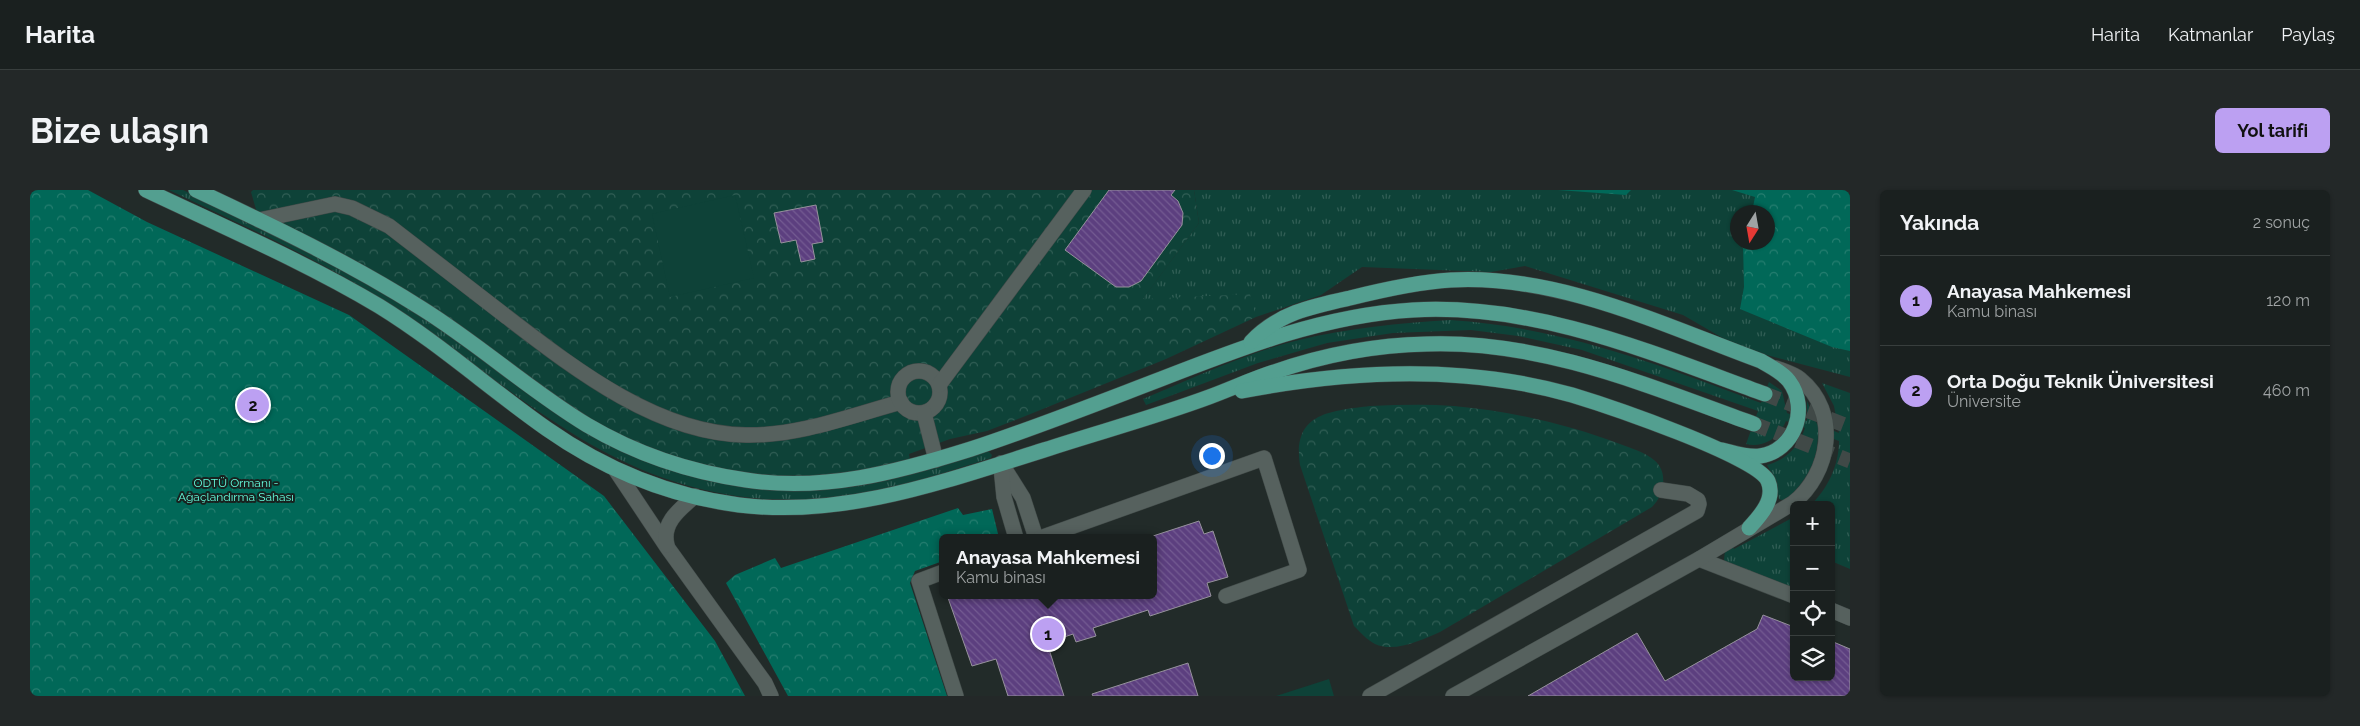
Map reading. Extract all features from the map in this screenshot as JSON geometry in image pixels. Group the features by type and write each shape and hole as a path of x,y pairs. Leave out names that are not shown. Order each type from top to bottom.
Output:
{"main road":[{"path":"146,190 336,282 380,307 432,341 547,429 616,469 639,480 695,496 743,505 778,507 839,503 915,491 1208,398 1275,372 1348,352 1423,344 1456,343 1514,348 1561,359 1622,377 1754,424"},
{"path":"196,190 338,260 421,308 588,425 621,443 662,460 732,478 788,484 865,478 936,460 993,441 1248,345 1320,324 1380,313 1413,310 1484,311 1519,316 1599,335 1765,394"},
{"path":"1248,345 1270,324 1303,309 1414,285 1451,280 1493,281 1564,292 1601,303 1761,361 1781,373 1793,389 1798,404 1795,430 1784,445 1767,454 1751,456 1722,450"},
{"path":"1208,398 1290,383 1369,374 1437,375 1502,379 1574,396 1722,450 1762,472 1768,482 1768,501 1749,528"},
{"path":"993,441 1001,464"}],"street":[{"path":"941,379 925,372 916,372 908,375 899,387 901,402 910,411 924,412 930,410 939,399 941,379 1084,190"},
{"path":"259,220 335,204 352,208 371,216 388,226 572,367 638,405 678,422 715,433 745,435 800,430 901,402"},
{"path":"1453,696 1699,559 1793,503 1806,492 1820,469 1826,448 1825,424 1818,401 1812,392 1794,375 1761,361"},
{"path":"924,412 936,460"},
{"path":"1051,534 1264,458 1300,570 1226,596"},
{"path":"1001,464 1004,497 1015,534"},
{"path":"1001,464 1023,498 1035,534"},
{"path":"616,469 667,547 765,683 771,696"},
{"path":"1370,696 1697,511 1699,504 1694,497 1661,490"},
{"path":"667,547 665,538 670,521 695,496"},
{"path":"1699,559 1790,594"},
{"path":"939,574 919,581 956,696"},
{"path":"1835,612 1850,618"}],"green space":[{"name":"ODTÜ Ormanı - Ağaçlandırma Sahası","path":"30,190 88,190 147,222 349,315 604,496 715,641 745,696 30,696"},
{"path":"169,190 183,190 318,256 378,289 641,459 668,469 695,477 751,487 779,490 836,489 895,479 988,451 992,455 991,458 938,475 886,489 843,497 801,500 760,499 720,493 681,484 643,470 605,452 567,430 522,400 414,321 365,289 282,244"},
{"path":"253,190 1194,190 1199,223 1143,299 1250,294 1256,317 1166,359 1028,415 987,431 950,439 909,454 911,467 761,482 621,443 491,357 259,220 251,192"},
{"path":"1194,190 1850,190 1850,377 1740,348 1683,315 1525,266 1491,272 1362,267 1321,295 1256,317 1142,300 1199,223"},
{"path":"1558,190 1631,190 1626,195"},
{"path":"1732,190 1850,190 1850,351 1832,347 1740,309 1744,287 1743,250 1775,250 1775,205 1753,205 1755,197"},
{"path":"735,195 754,278 670,297 652,214"},
{"path":"1450,320 1531,330 1608,349 1647,361 1761,403 1769,382 1782,391 1787,413 1807,421 1807,401 1817,424 1839,433 1834,406 1822,383 1850,393 1850,569 1835,563 1835,501 1814,501 1823,491 1835,467 1839,441 1818,433 1816,453 1805,479 1785,501 1779,499 1776,481 1767,465 1780,460 1791,452 1805,428 1786,421 1775,437 1765,443 1746,444 1758,411 1582,350 1518,336 1471,330 1393,333 1327,343 1258,363 1146,405 1143,399 1279,345 1337,332"},
{"path":"1433,405 1475,408 1538,419 1580,430 1642,452 1650,457 1659,465 1662,471 1662,490 1652,507 1440,632 1425,639 1399,646 1391,647 1375,644 1354,626 1300,465 1299,448 1302,435 1308,425 1317,418 1341,410 1370,406"},
{"path":"958,508 963,515 992,509 998,534 939,534 939,562 915,571 910,583 947,696 788,696 726,583 735,575 775,558 781,568"},
{"path":"1790,519 1790,589 1728,564 1724,560 1725,550 1731,545 1734,549"},
{"path":"1329,679 1334,696 1276,696"}],"building":[{"path":"1109,190 1175,190 1171,195 1178,201 1183,213 1182,225 1141,281 1129,287 1116,287 1065,250"},
{"path":"816,205 823,242 812,244 815,259 801,262 796,240 781,243 774,213"},
{"path":"1199,521 1204,534 1213,531 1228,577 1207,583 1211,596 1150,616 1148,610 1093,628 1096,636 1076,642 1073,634 1047,643 1064,696 1008,696 996,659 972,666 948,599 1157,599 1157,535"},
{"path":"1763,615 1790,625 1790,681 1835,681 1835,643 1850,649 1850,696 1528,696 1637,633 1665,681 1757,629"},
{"path":"1188,663 1198,696 1093,696 1092,694"}],"tunnel":[{"path":"1765,394 1850,427"},
{"path":"1754,424 1850,461"}],"place":[{"name":"Orta Doğu Teknik Üniversitesi","path":"253,405"},
{"name":"Anayasa Mahkemesi","path":"1048,634"}]}
